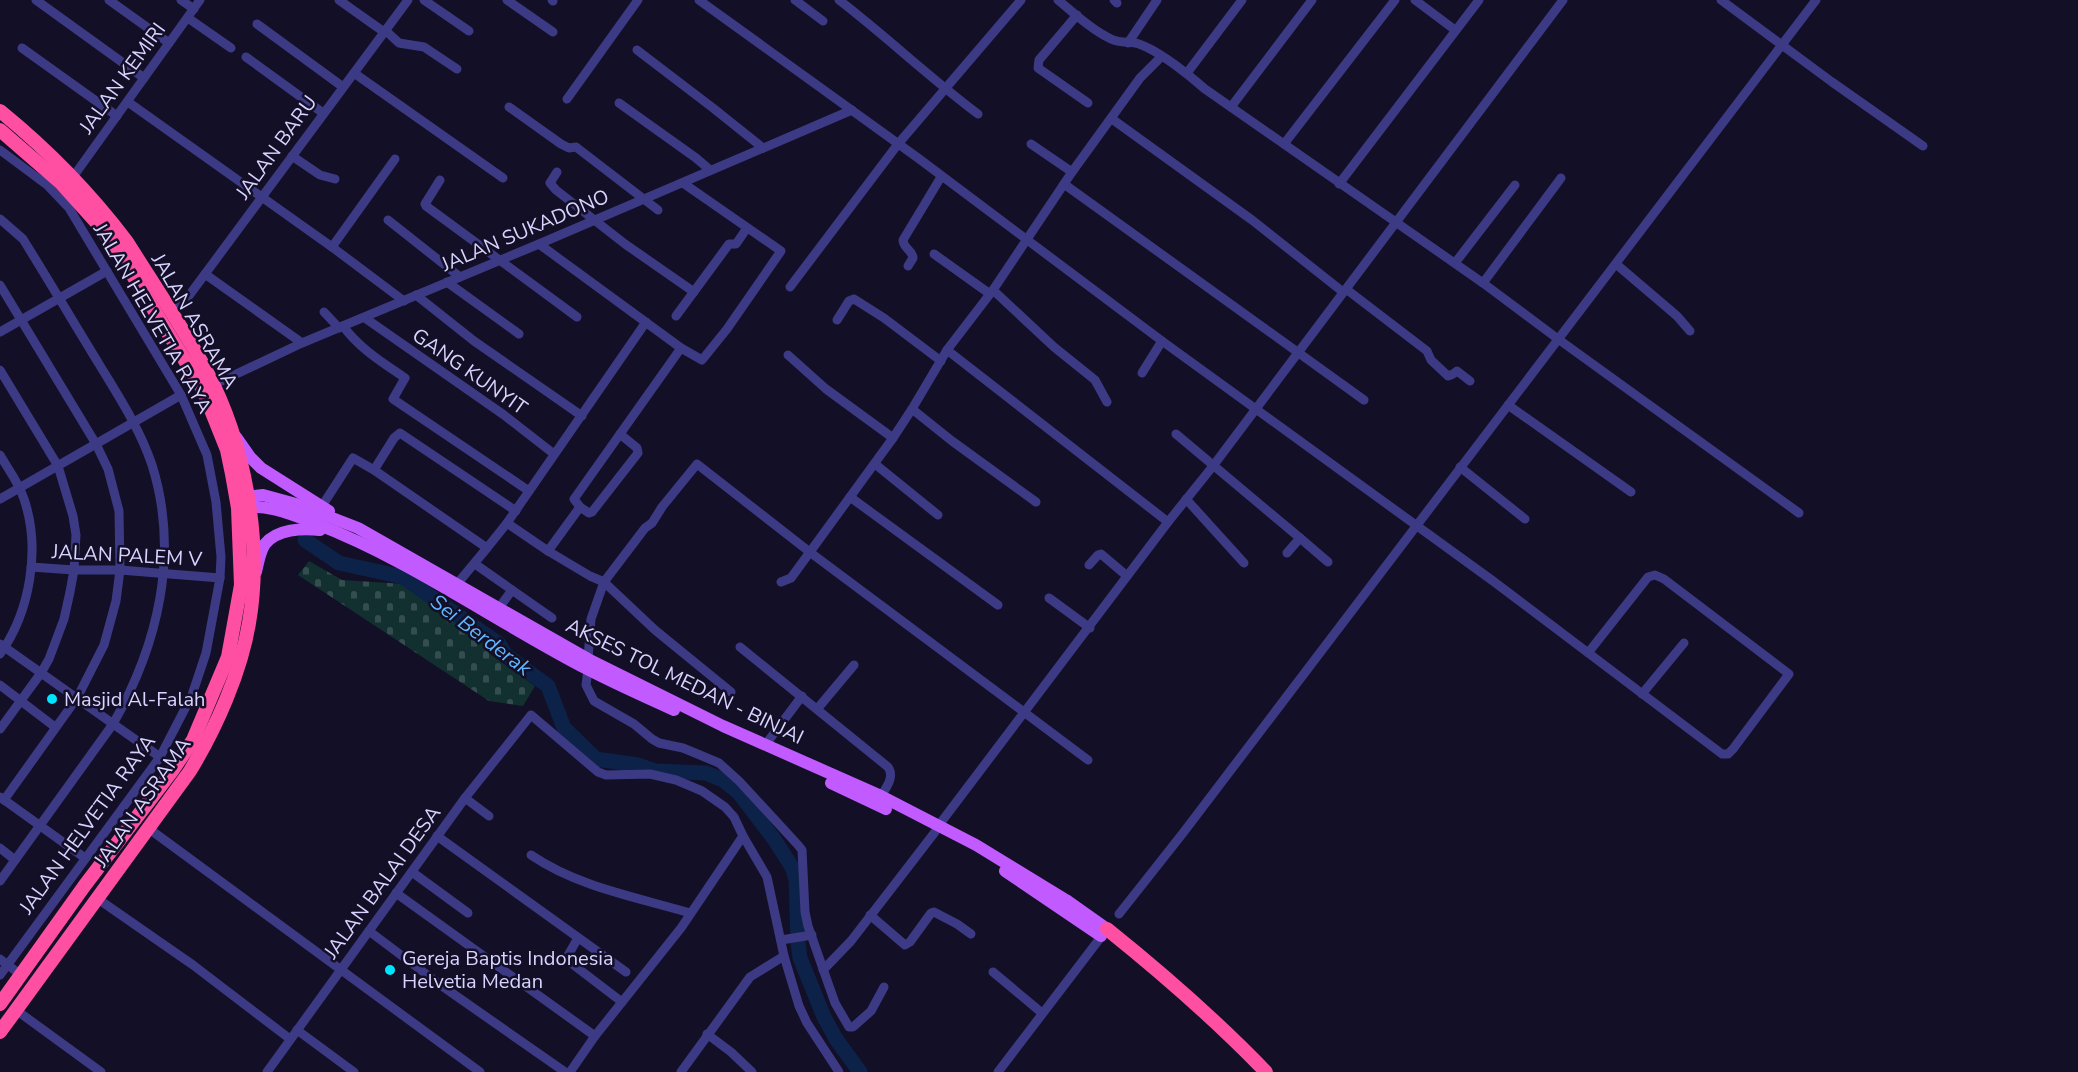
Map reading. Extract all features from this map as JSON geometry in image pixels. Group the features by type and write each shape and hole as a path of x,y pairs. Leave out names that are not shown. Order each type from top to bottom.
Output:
{"highway":[{"name":"JALAN ASRAMA","path":"0,111 73,177 127,242 174,310 207,372 232,431 254,581 249,622 237,668 214,726 190,771 0,1032"},
{"name":"JALAN ASRAMA","path":"0,130 61,183 116,248 174,310 196,378 211,408 227,450 243,502 241,585 236,620 228,657 193,740 0,1004"},
{"path":"1104,932 1254,1072"},
{"path":"1104,932 1153,966 1196,1003 1266,1072"}],"main road":[{"path":"232,431 250,457 261,468 351,525"},
{"name":"AKSES TOL MEDAN - BINJAI","path":"243,502 263,495 296,504 351,525 457,584 496,612"},
{"name":"AKSES TOL MEDAN - BINJAI","path":"243,502 290,514 336,531 496,612 588,664 937,829"},
{"path":"254,581 261,553 273,538 285,532 305,528 336,531"},
{"name":"AKSES TOL MEDAN - BINJAI","path":"588,664 765,744 822,774 880,796 1009,869 1104,932"}],"street":[{"path":"36,0 144,78"},
{"path":"109,0 169,43"},
{"path":"181,0 194,9"},
{"name":"JALAN KEMIRI","path":"73,177 200,0"},
{"path":"339,0 399,43 424,47 457,69"},
{"name":"JALAN BARU","path":"174,310 205,274 408,0"},
{"path":"424,0 469,32"},
{"path":"507,0 552,32"},
{"path":"567,99 638,0"},
{"path":"699,0 712,4 941,177 1724,755 1733,749 1789,674 1700,605 1655,575 1648,577 1588,653"},
{"path":"795,0 823,21"},
{"path":"839,0 944,89 978,114"},
{"path":"790,287 898,144 1021,0"},
{"path":"1058,0 1109,38 1121,43 1136,43 1150,49 1187,74 1339,184 1483,283 1798,513"},
{"path":"1128,43 1157,0"},
{"path":"1187,74 1242,0"},
{"path":"1231,107 1311,0"},
{"path":"1284,144 1395,0"},
{"path":"1415,0 1455,30"},
{"path":"1339,184 1479,0"},
{"path":"823,970 851,941 937,829 1563,0"},
{"path":"1721,0 1923,146"},
{"path":"1119,914 1816,0"},
{"path":"1077,15 1039,60 1038,68 1088,103"},
{"path":"188,18 231,48"},
{"path":"257,24 343,87"},
{"path":"22,48 117,116"},
{"path":"637,50 763,148"},
{"path":"246,57 323,113"},
{"path":"781,582 791,578 875,464 912,410 947,350 991,292 1072,172 1112,120 1140,78 1161,57"},
{"path":"354,73 503,178"},
{"path":"128,102 404,301"},
{"path":"619,103 710,170"},
{"path":"508,107 561,144 569,148 576,147 658,210"},
{"name":"JALAN SUKADONO","path":"213,385 302,343 852,110"},
{"path":"1112,120 1252,220 1427,351 1431,360 1448,375 1457,371 1470,381"},
{"path":"1032,144 1072,172"},
{"name":"JALAN HELVETIA RAYA","path":"0,150 47,185 69,208 181,395 207,455 216,502 221,557 220,578 206,653 192,695 160,757 4,962 0,975"},
{"path":"292,156 320,175 335,179"},
{"path":"332,247 395,159"},
{"path":"557,172 551,184 595,220 694,292"},
{"path":"908,266 913,255 903,240 941,177"},
{"path":"1483,283 1561,178"},
{"path":"440,180 425,205 577,317"},
{"path":"539,244 681,348 702,360 748,301 781,250 683,183"},
{"path":"1064,184 1364,400"},
{"path":"1455,263 1515,185"},
{"path":"0,219 23,239 134,422 152,465 165,533 164,574 160,603 146,654 125,702 113,724 0,881"},
{"path":"387,220 460,277"},
{"path":"676,316 729,244 736,244 747,228"},
{"path":"934,254 991,292 1095,380 1107,402"},
{"path":"1616,264 1677,316 1690,331"},
{"path":"0,332 107,271"},
{"path":"205,274 302,343"},
{"path":"447,282 519,334"},
{"path":"0,285 96,444 108,469 119,511 120,570 116,601 104,645 77,698 2,799 85,858"},
{"path":"416,296 474,341 582,416"},
{"path":"837,320 849,301 854,299 884,318 941,361"},
{"path":"324,312 367,352 405,378 393,399 529,491"},
{"name":"GANG KUNYIT","path":"365,318 504,415 554,454"},
{"path":"457,584 516,511 646,322"},
{"path":"1142,373 1162,341"},
{"path":"620,434 638,448 638,453 589,513 574,499 620,434 681,348"},
{"path":"947,350 1168,522"},
{"path":"788,355 825,389 893,438"},
{"path":"0,370 58,466 73,516 76,535 74,570 64,619 49,659 0,729"},
{"path":"0,499 181,395"},
{"path":"1508,405 1631,492"},
{"path":"912,410 1036,502"},
{"path":"374,470 394,438 400,433 516,511"},
{"path":"1176,434 1328,562"},
{"path":"0,455 20,488 24,500 30,525 31,567 28,590 20,618 12,637 2,648 160,757"},
{"path":"322,506 351,460 356,459 487,548"},
{"path":"884,987 871,1011 853,1027 849,1027 835,1003 809,935 805,912 802,850 739,781 719,763 683,748 659,743 634,724 594,701 586,686 591,620 604,582 697,464 1088,760"},
{"path":"875,464 938,515"},
{"path":"1460,467 1525,519"},
{"path":"849,497 998,605"},
{"path":"1186,499 1244,563"},
{"path":"548,550 580,507"},
{"path":"507,523 590,576 604,582 655,630 731,692"},
{"path":"1287,553 1300,538"},
{"path":"1089,565 1101,554 1127,576"},
{"path":"475,564 552,618"},
{"name":"JALAN PALEM V","path":"31,567 120,570 220,578"},
{"path":"496,612 512,590"},
{"path":"1049,598 1090,627"},
{"path":"1642,694 1684,644"},
{"path":"740,647 818,708 891,770 891,776 880,796"},
{"path":"818,708 854,665"},
{"path":"0,685 55,727"},
{"path":"765,744 802,696"},
{"name":"JALAN BALAI DESA","path":"270,1071 293,1035 437,836 528,716 533,717 598,772 606,775 650,774 676,780 702,791 725,807 734,817 743,836"},
{"path":"465,798 489,816"},
{"path":"148,828 480,1072"},
{"path":"437,836 626,972"},
{"path":"570,1072 690,913 743,836 767,877 783,940 784,956 799,1006 807,1023 839,1072"},
{"path":"0,848 15,860"},
{"path":"531,855 544,864 581,881 690,913"},
{"path":"412,872 468,913"},
{"path":"396,893 595,1036"},
{"path":"98,899 293,1035 354,1072"},
{"path":"870,915 905,945 934,912 970,934"},
{"path":"369,931 442,986 565,1072"},
{"path":"998,1072 1104,932"},
{"path":"783,940 809,935"},
{"path":"578,938 567,960 622,1002"},
{"path":"681,1072 750,977 784,956"},
{"path":"4,962 17,981"},
{"path":"993,972 1042,1013"},
{"path":"19,1005 101,1072"},
{"path":"707,1034 741,1060 752,1072"}],"green space":[{"path":"309,561 342,580 405,584 482,638 490,654 535,686 523,706 489,701 298,575"}],"waterway":[{"name":"Sei Berderak","path":"305,540 339,563 403,577 499,644 506,655 548,686 564,728 596,759 638,765 656,771 706,773 723,780 739,793 792,867 796,879 800,958 824,1017 836,1039 860,1072"}],"place":[{"name":"Masjid Al-Falah","path":"52,699"},
{"name":"Gereja Baptis Indonesia Helvetia Medan","path":"390,970"}]}
